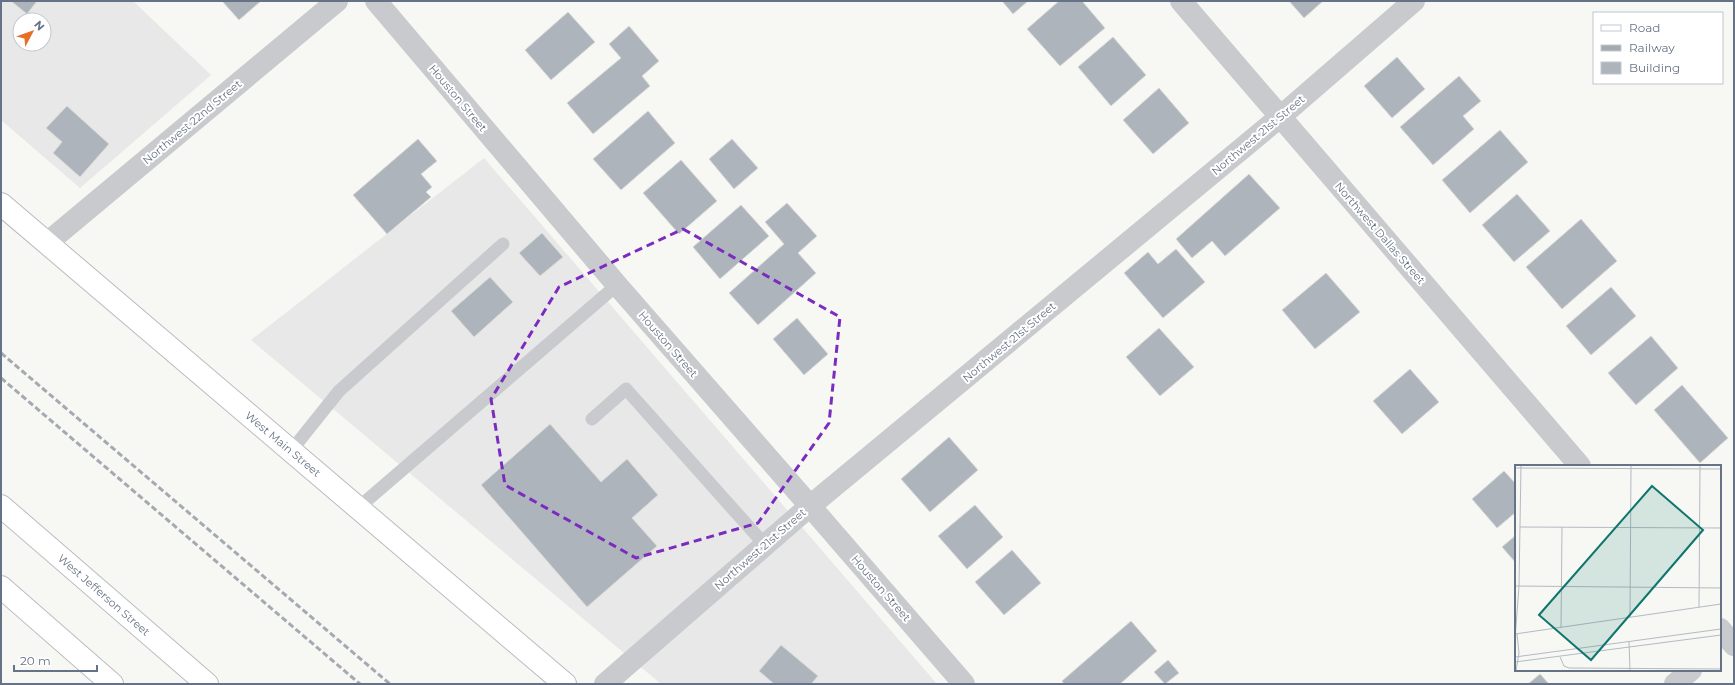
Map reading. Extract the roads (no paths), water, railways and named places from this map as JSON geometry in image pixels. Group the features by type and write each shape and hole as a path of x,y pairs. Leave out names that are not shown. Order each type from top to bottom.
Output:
{"main road":[{"name":"West Main Street","path":"1,204 565,684"},
{"name":"West Jefferson Street","path":"1,506 207,684"},
{"path":"1,587 112,684"}],"street":[{"name":"Northwest 22nd Street","path":"47,243 337,1"},
{"name":"Houston Street","path":"376,1 617,285 964,684"},
{"name":"Northwest Dallas Street","path":"1181,1 1579,465"},
{"name":"Northwest 21st Street","path":"605,684 810,506 1280,117 1414,1"},
{"path":"1675,684 1690,671"}],"lane":[{"path":"291,451 339,391 503,244"},
{"path":"358,508 617,285"},
{"path":"592,419 626,389 765,545"}],"railway":[{"path":"1,353 390,684"},
{"path":"1,378 360,684"}]}
